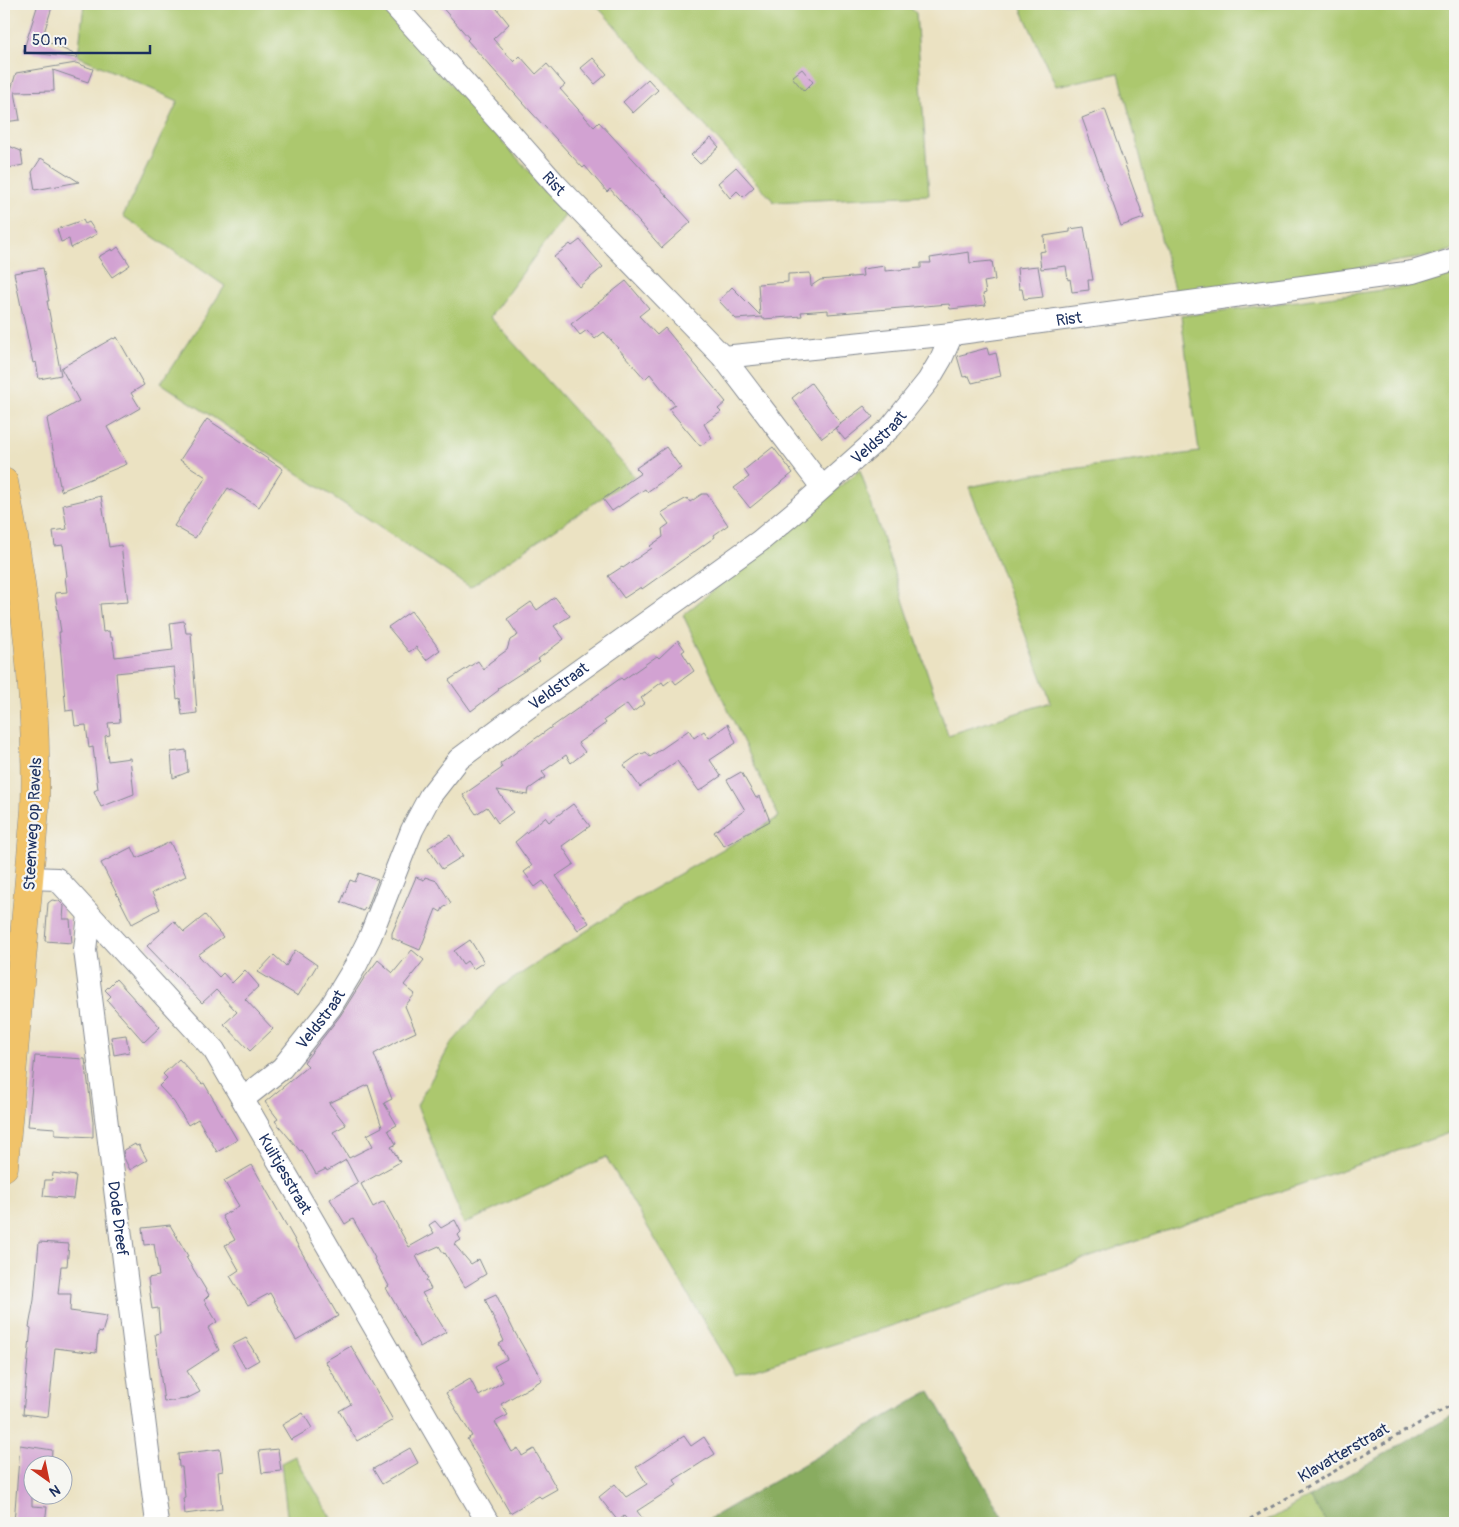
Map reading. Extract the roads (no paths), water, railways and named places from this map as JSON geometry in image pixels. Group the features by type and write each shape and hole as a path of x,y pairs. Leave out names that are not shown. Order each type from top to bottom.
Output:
{"main road":[{"name":"Steenweg op Ravels","path":"4,482 16,546 32,679 36,774 30,878 4,1167"}],"street":[{"name":"Rist","path":"393,4 556,185 723,357 822,487"},
{"name":"Rist","path":"723,357 952,334 1413,272 1455,259"},
{"name":"Veldstraat","path":"243,1099 282,1068 330,1008 356,965 370,937 412,830 430,796 459,759 760,541 802,506 891,427 928,381 941,359 952,334"},
{"name":"Kuiltjesstraat","path":"30,878 57,879 214,1050 488,1523"},
{"name":"Dode Dreef","path":"89,914 85,950 157,1523"}]}
